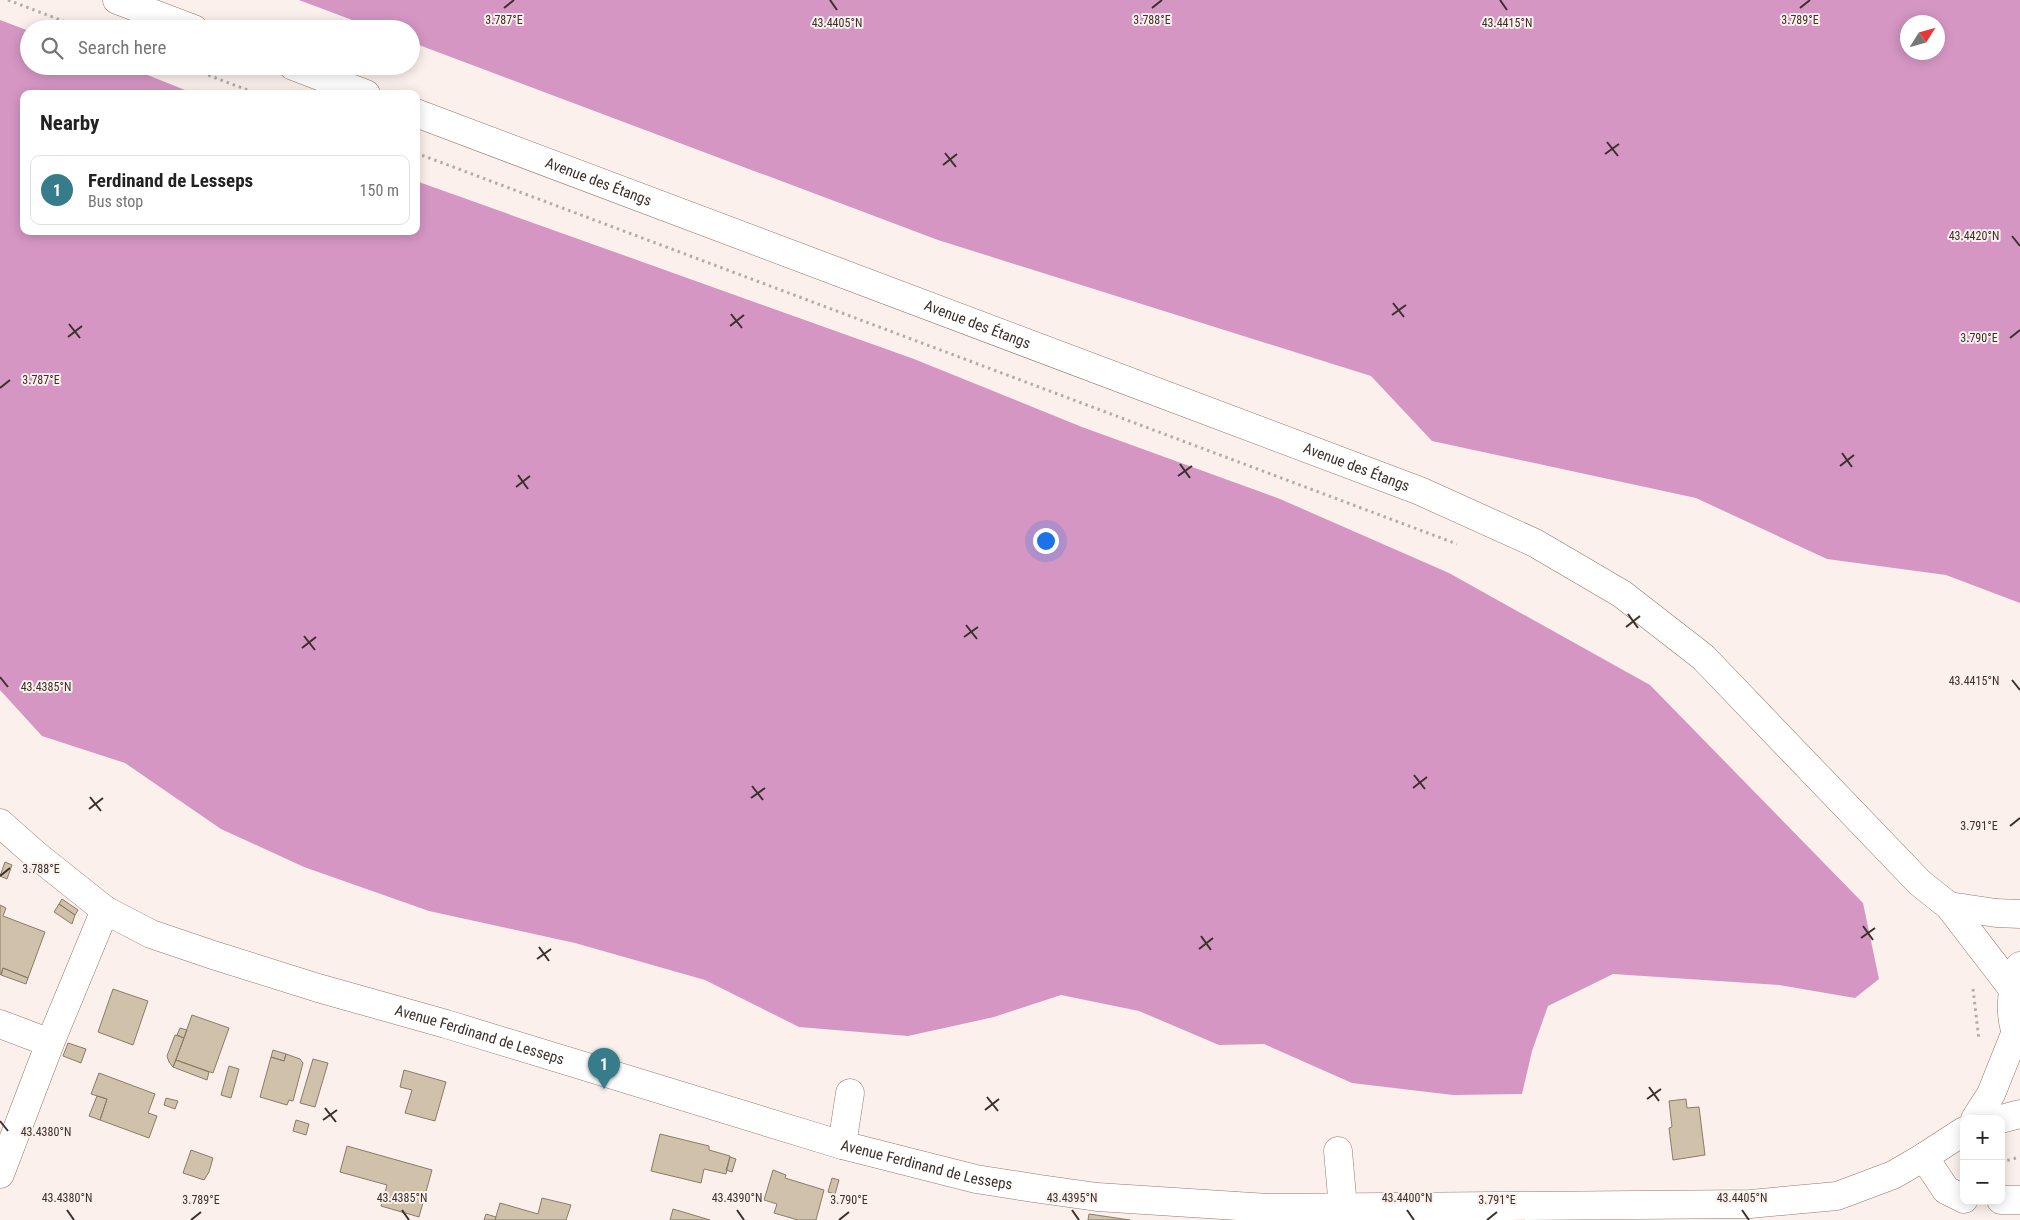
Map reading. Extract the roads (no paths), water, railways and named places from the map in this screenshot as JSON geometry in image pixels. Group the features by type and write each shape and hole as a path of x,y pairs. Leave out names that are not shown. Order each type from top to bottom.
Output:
{"street":[{"path":"118,0 170,20"},
{"path":"316,75 356,90"},
{"name":"Avenue des Étangs","path":"420,115 1420,491 1535,543 1622,594 1703,657 1920,883 1949,906 2016,977"},
{"name":"Avenue Ferdinand de Lesseps","path":"0,823 104,910 151,934 213,955 842,1145 976,1179 1097,1197 1268,1208 1550,1213 1750,1204 1780,1211 1837,1196 1893,1175 1960,1134"},
{"path":"1949,906 1996,913 2020,914"},
{"path":"0,1174 104,910"},
{"path":"1978,1115 1991,1094 2018,1040 2011,1011 2016,977"},
{"path":"0,1024 50,1043"},
{"path":"842,1145 850,1093"},
{"path":"2005,1118 2020,1114"},
{"path":"1338,1151 1343,1208"},
{"path":"1924,1157 1946,1190 1960,1197"},
{"path":"2005,1200 2020,1200"}],"place":[{"name":"Ferdinand de Lesseps","path":"604,1089"}]}
